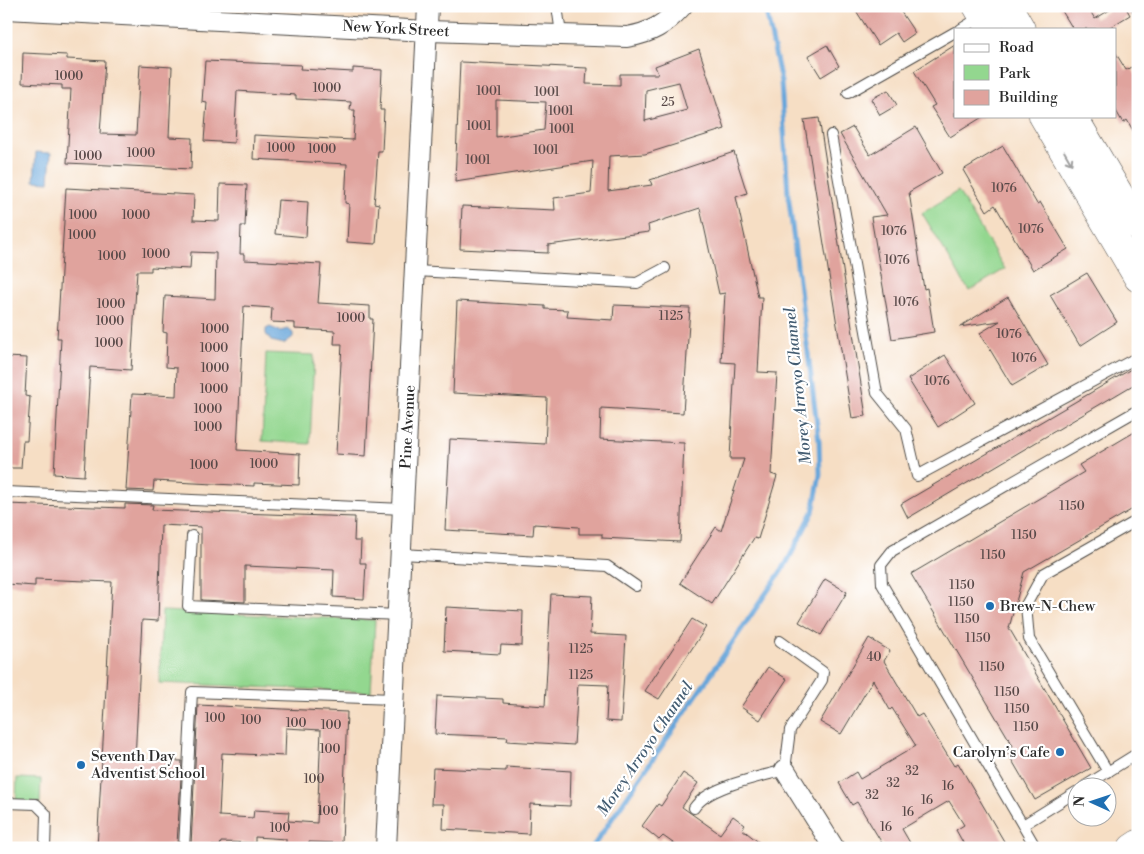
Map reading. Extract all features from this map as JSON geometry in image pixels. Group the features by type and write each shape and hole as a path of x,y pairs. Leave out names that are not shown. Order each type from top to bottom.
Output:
{"main road":[{"path":"1008,6 1020,28"},
{"path":"1044,118 1138,278"},
{"path":"1074,118 1138,226"},
{"path":"1132,848 1138,844"}],"street":[{"name":"Pine Avenue","path":"386,848 428,6"},
{"name":"New York Street","path":"6,9 108,10 428,31 626,37 650,32 664,25 682,6"},
{"path":"785,770 834,848"}],"lane":[{"path":"557,6 561,34"},
{"path":"1136,6 1138,10"},
{"path":"848,93 954,33"},
{"path":"831,135 877,393 906,429 917,476 1138,356"},
{"path":"416,271 637,283 665,268"},
{"path":"1036,848 882,584 881,565 892,551 1138,410"},
{"path":"6,492 404,509"},
{"path":"1108,772 1029,639 1026,605 1043,574 1138,520"},
{"path":"192,536 188,606 399,615"},
{"path":"402,554 607,566 636,586"},
{"path":"694,808 698,801 713,792 785,770 790,730 822,680 823,672 780,641"},
{"path":"184,848 192,692 394,699"},
{"path":"1101,776 1138,754"},
{"path":"1023,825 1066,798"},
{"path":"6,803 36,804 46,814 45,848"}],"green space":[{"path":"958,191 1005,269 969,291 922,213"},
{"path":"266,353 314,355 310,444 262,441"},
{"path":"162,611 375,620 371,692 159,683"},
{"path":"17,778 41,779 40,803 16,802"}],"water":[{"path":"36,152 51,153 49,182 34,181"},
{"path":"270,327 280,331 288,329 293,333 293,337 284,344 271,341 266,334 266,329"}],"building":[{"path":"853,6 897,6 915,33 902,42 896,33 878,45"},
{"path":"1059,6 1087,6 1095,19 1116,6 1125,6 1130,15 1109,28 1072,28"},
{"path":"827,45 839,66 821,77 808,56"},
{"path":"954,46 954,118 981,118 950,137 931,107 935,105 914,71"},
{"path":"699,49 725,129 645,154 609,156 608,191 652,185 650,180 734,152 747,193 736,197 758,297 762,297 758,372 777,373 771,474 777,476 758,539 754,538 712,604 680,583 716,527 721,531 744,459 730,459 735,363 721,362 725,293 719,294 700,208 648,225 649,232 548,245 548,253 460,249 462,206 555,210 554,198 591,193 593,161 455,182 460,62 587,68 586,84 620,85 620,74 658,74 655,66","holes":["679,82 687,110 645,121 646,90","496,100 546,102 544,130 496,137"]},
{"path":"23,53 67,55 67,59 105,61 100,134 136,135 140,65 172,67 169,137 192,138 191,169 67,163 71,89 62,89 62,85 22,83"},
{"path":"1116,54 1126,70 1131,67 1138,78 1138,139 1127,120 1123,123 1116,111"},
{"path":"205,61 301,65 300,69 353,72 353,68 382,70 380,110 384,110 382,151 378,151 374,203 379,204 376,244 347,242 349,204 345,203 347,164 253,159 254,135 353,140 355,110 350,110 351,102 296,99 296,95 237,91 234,143 204,141 207,103 202,102"},
{"path":"888,90 897,105 880,115 871,99"},
{"path":"819,118 866,416 852,418 804,120"},
{"path":"853,127 870,155 916,127 942,173 909,192 924,289 927,288 934,332 892,339 871,217 887,215 840,134"},
{"path":"1003,146 1037,204 1040,202 1068,249 1033,270 995,205 987,211 963,170"},
{"path":"220,184 247,185 245,226 241,226 240,254 244,254 244,260 321,264 318,303 370,306 370,319 373,319 366,456 336,454 342,344 334,344 335,331 295,329 295,323 271,322 272,308 244,306 237,450 300,454 299,485 254,483 254,486 154,481 153,491 126,490 132,394 176,396 177,368 166,367 167,333 163,332 165,296 215,299 216,253 191,252 190,269 151,267 151,271 137,271 131,370 90,367 84,476 54,474 61,338 57,338 66,188 194,195 193,220 219,221"},
{"path":"278,200 308,202 306,237 275,234"},
{"path":"1087,273 1117,322 1080,346 1050,295"},
{"path":"1008,297 1048,365 1012,386 980,333 1000,321 959,327"},
{"path":"457,301 545,306 545,309 568,310 567,317 613,320 614,305 690,308 683,413 601,408 600,439 684,443 680,542 602,538 602,534 579,534 579,527 534,524 533,535 445,530 450,439 545,444 546,425 547,398 453,393"},
{"path":"945,355 975,403 938,427 908,379"},
{"path":"6,357 27,358 25,396 30,397 27,441 23,441 21,468 6,468"},
{"path":"1138,365 1138,382 908,518 901,504"},
{"path":"1138,430 1138,506 1024,572 1009,628 1091,768 1077,776 1066,776 1066,782 1035,800 1006,750 1013,746 911,574 1084,472 1079,465"},
{"path":"6,504 125,508 125,504 153,505 152,510 355,517 354,541 361,541 360,563 366,563 364,599 333,597 334,570 245,566 245,602 201,600 201,527 161,525 158,621 142,620 135,760 182,761 177,844 171,844 171,848 97,848 112,582 35,579 35,586 6,584"},
{"path":"825,579 847,592 821,635 799,622"},
{"path":"551,594 592,596 590,634 626,636 621,722 606,721 608,685 578,684 574,745 507,741 508,737 435,734 437,696 503,699 503,703 545,706"},
{"path":"446,607 523,611 522,646 501,645 500,654 444,651"},
{"path":"692,619 706,627 659,699 645,691"},
{"path":"869,638 890,651 884,661 917,717 922,714 954,766 958,763 1008,848 966,848 956,830 964,825 949,801 902,829 913,848 885,848 857,802 852,805 839,783 856,772 860,779 916,746 892,708 890,710 873,680 841,734 820,722"},
{"path":"768,667 787,679 760,720 741,707"},
{"path":"198,705 347,712 342,843 309,842 309,848 286,848 286,839 255,837 255,843 221,842 220,846 191,845","holes":["286,728 321,730 317,823 288,821 289,812 254,810 253,818 219,816 222,753 285,756"]},
{"path":"506,767 571,771 570,806 530,804 529,834 443,829 444,804 431,804 433,768 506,771"},
{"path":"683,773 698,783 682,807 720,834 733,816 745,825 742,829 766,848 680,848 663,836 659,840 642,826 658,804 661,806"}],"waterway":[{"name":"Morey Arroyo Channel","path":"592,848 786,564 813,512 820,475 819,441 788,193 781,82 765,6"}],"place":[{"name":"Brew-N-Chew","path":"990,606"},
{"name":"Carolyn’s Cafe","path":"1060,752"},
{"name":"Seventh Day Adventist School","path":"81,765"}]}
